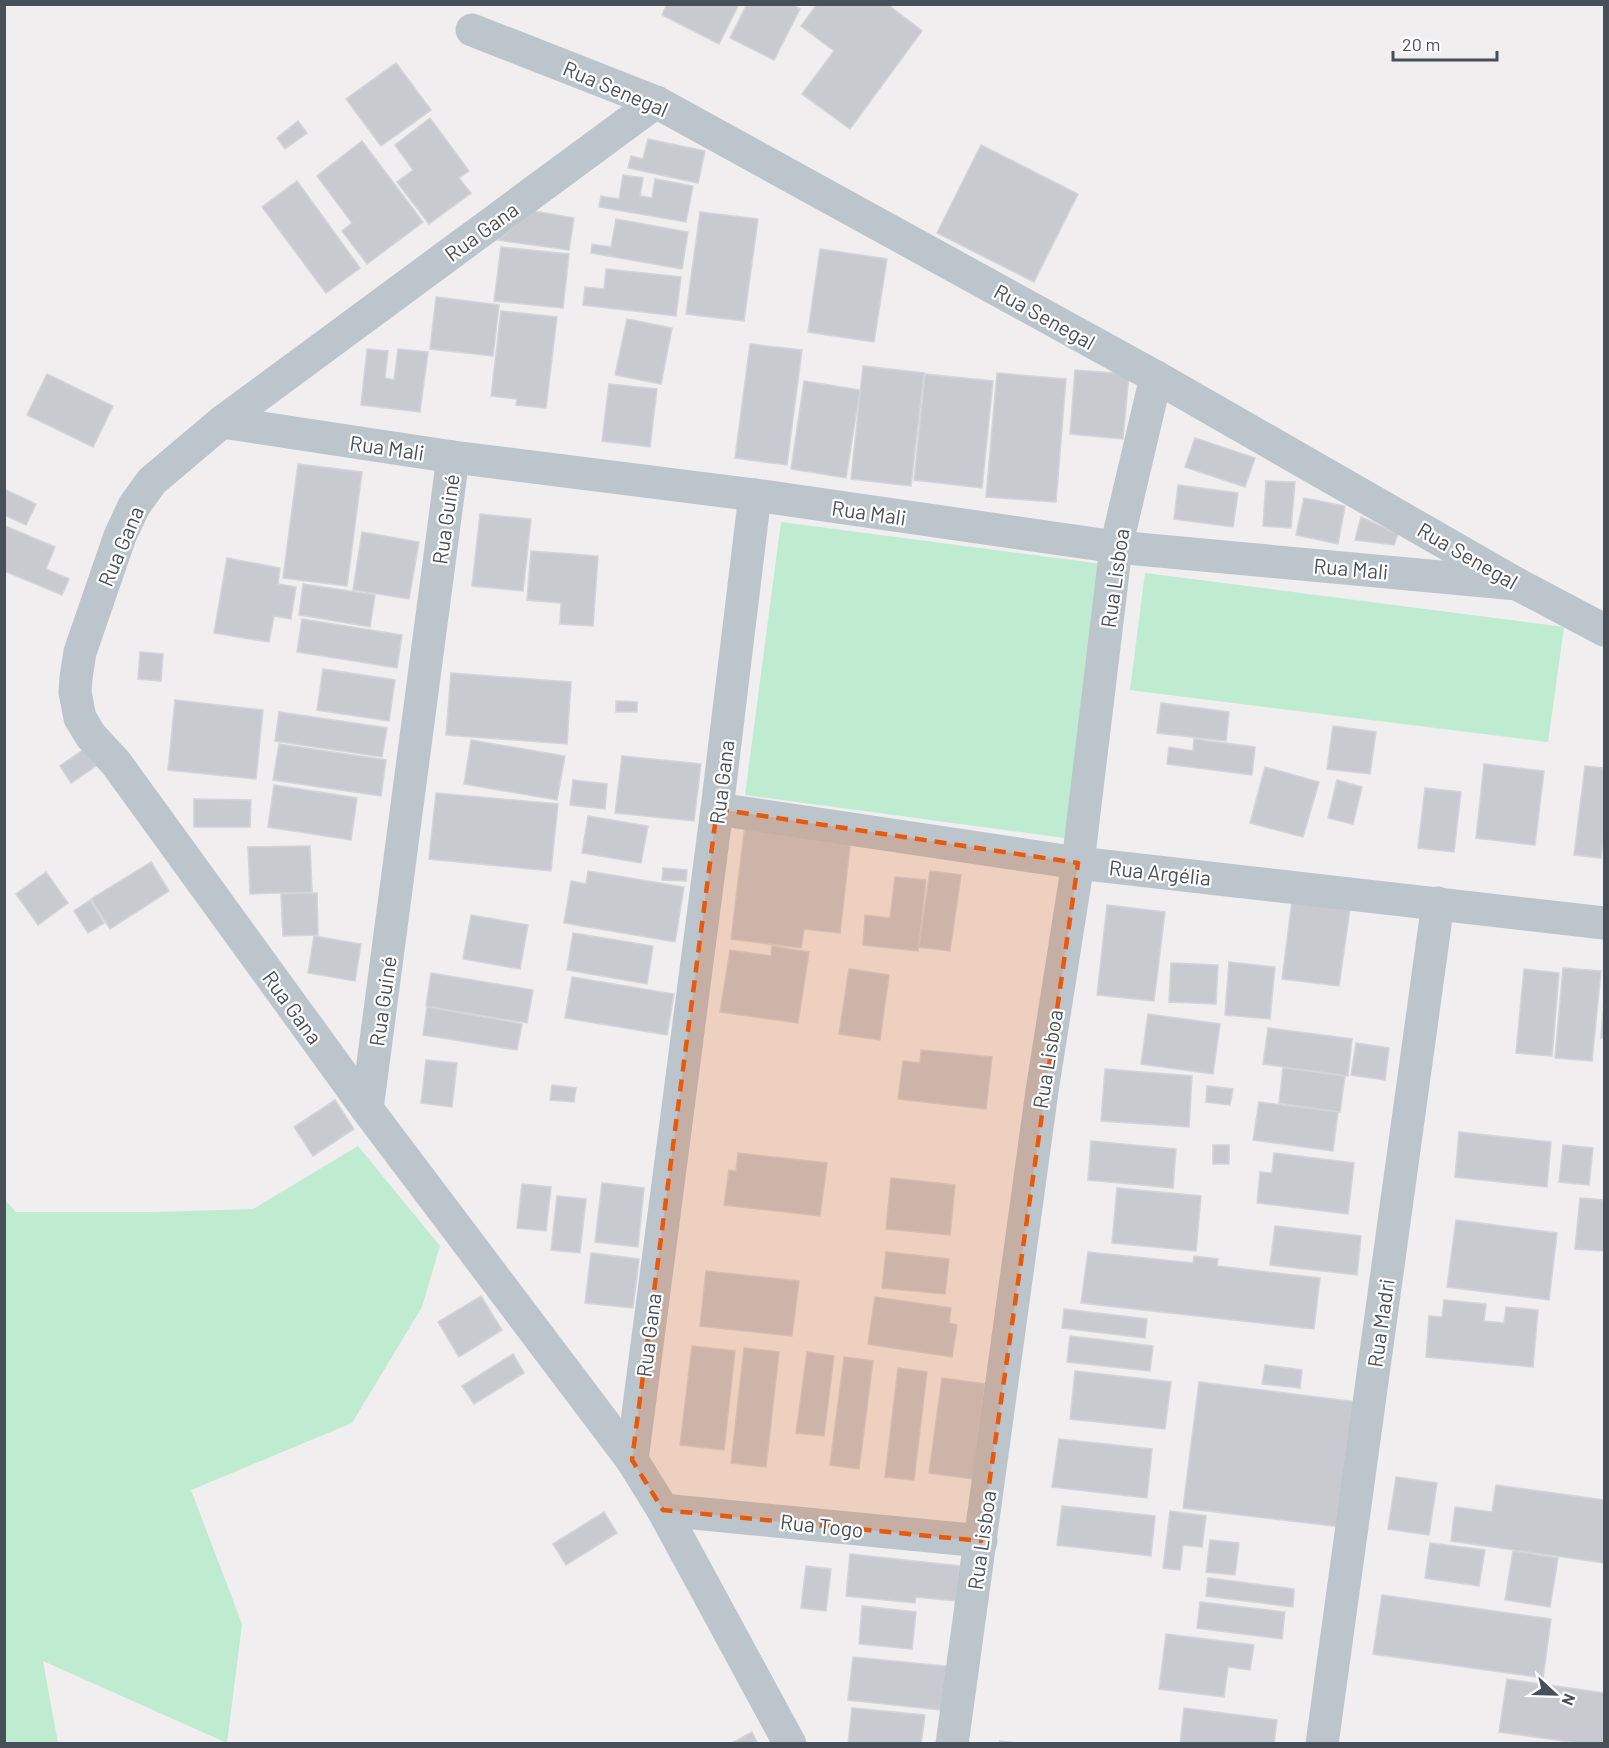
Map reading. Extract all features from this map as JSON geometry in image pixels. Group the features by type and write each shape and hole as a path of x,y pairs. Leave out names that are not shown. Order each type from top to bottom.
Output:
{"street":[{"name":"Rua Senegal","path":"472,30 656,102 1156,377 1517,584 1605,630"},
{"name":"Rua Gana","path":"367,1109 116,763 91,736 80,718 75,692 80,652 120,536 134,506 152,481 222,422 656,102"},
{"name":"Rua Lisboa","path":"952,1743 1042,1091 1078,862 1116,547 1156,377"},
{"name":"Rua Mali","path":"222,422 453,457 755,495 1116,547 1517,584"},
{"name":"Rua Guiné","path":"367,1109 453,457"},
{"name":"Rua Gana","path":"632,1460 717,808 755,495"},
{"name":"Rua Argélia","path":"717,808 1078,862 1605,923"},
{"name":"Rua Madri","path":"1322,1743 1438,903"},
{"path":"367,1109 632,1460 663,1510 790,1743"},
{"name":"Rua Togo","path":"663,1510 981,1540"}],"highlighted area":[{"path":"717,809 1078,863 981,1541 663,1510 632,1460"}],"green space":[{"path":"781,522 1102,564 1065,838 745,795"},
{"path":"1145,573 1564,627 1548,742 1130,690"},
{"path":"358,1146 440,1246 422,1307 352,1423 191,1490 242,1624 227,1743 43,1661 58,1743 5,1743 5,1200 16,1212 253,1209"}],"building":[{"path":"667,4 739,4 719,44 662,15"},
{"path":"747,4 791,4 800,9 774,60 730,38"},
{"path":"817,4 887,4 922,31 850,129 802,94 834,51 801,26"},
{"path":"396,63 431,110 381,146 346,99"},
{"path":"430,118 469,171 459,178 471,193 429,224 397,182 413,170 395,145"},
{"path":"298,121 307,133 285,149 277,138"},
{"path":"648,139 705,151 698,183 628,168 631,156 643,159"},
{"path":"362,141 423,222 367,264 342,231 352,223 317,176"},
{"path":"981,145 1078,194 1034,282 937,233"},
{"path":"623,175 643,178 640,196 652,198 655,179 693,186 686,222 599,207 601,196 619,199"},
{"path":"297,181 360,268 326,293 262,207"},
{"path":"534,211 574,218 569,250 498,240"},
{"path":"700,212 758,219 744,321 686,314"},
{"path":"616,219 688,232 682,269 591,253 592,244 611,247"},
{"path":"501,247 569,254 563,308 494,301"},
{"path":"820,249 887,259 874,342 808,332"},
{"path":"606,269 681,277 676,316 583,305 585,287 604,289"},
{"path":"436,297 499,305 493,356 430,349"},
{"path":"501,311 557,317 546,408 516,405 517,399 491,396"},
{"path":"627,319 672,328 661,384 615,375"},
{"path":"750,344 802,350 787,465 735,458"},
{"path":"367,349 388,351 385,378 394,380 398,349 428,352 420,412 361,405"},
{"path":"863,366 924,373 911,486 851,479"},
{"path":"1075,370 1129,374 1123,439 1070,434"},
{"path":"997,373 1066,379 1056,502 986,497"},
{"path":"47,374 113,406 93,447 27,415"},
{"path":"925,374 993,381 982,488 914,480"},
{"path":"804,381 860,390 846,478 791,469"},
{"path":"609,384 657,389 650,447 602,441"},
{"path":"1195,438 1255,458 1245,487 1185,467"},
{"path":"298,464 362,472 347,586 283,578"},
{"path":"1266,481 1295,482 1291,528 1263,526"},
{"path":"1178,485 1238,493 1233,527 1174,519"},
{"path":"4,489 36,504 26,525 4,515"},
{"path":"1304,498 1345,506 1338,544 1296,535"},
{"path":"480,514 531,519 523,591 472,586"},
{"path":"1361,517 1398,534 1394,545 1355,540"},
{"path":"5,526 55,547 46,569 69,579 62,595 4,571"},
{"path":"362,532 419,542 409,599 353,590"},
{"path":"531,551 598,556 593,626 560,624 561,603 527,600"},
{"path":"227,558 280,568 278,584 296,587 291,619 274,616 269,642 214,633"},
{"path":"303,584 375,595 370,627 299,615"},
{"path":"302,619 402,635 397,668 297,652"},
{"path":"140,652 163,654 161,681 138,679"},
{"path":"323,669 395,680 389,721 317,710"},
{"path":"451,673 571,682 567,744 446,735"},
{"path":"175,700 263,710 256,779 168,770"},
{"path":"616,701 637,702 637,712 616,712"},
{"path":"1161,703 1229,712 1226,741 1157,733"},
{"path":"279,712 387,728 382,757 275,741"},
{"path":"1333,726 1376,732 1370,774 1327,769"},
{"path":"1194,739 1255,747 1252,775 1167,764 1169,747 1193,751"},
{"path":"471,740 565,756 557,800 464,784"},
{"path":"279,744 386,760 381,796 273,780"},
{"path":"84,749 96,766 71,783 60,766"},
{"path":"622,756 701,764 694,821 615,813"},
{"path":"1484,764 1544,771 1535,845 1476,838"},
{"path":"1585,766 1604,768 1604,835 1601,858 1574,855"},
{"path":"1265,767 1319,782 1303,837 1250,823"},
{"path":"573,780 607,784 605,809 570,805"},
{"path":"1337,780 1362,787 1353,824 1328,818"},
{"path":"274,785 357,798 351,840 268,827"},
{"path":"1425,788 1461,792 1454,852 1418,848"},
{"path":"436,793 558,804 551,871 429,859"},
{"path":"194,799 251,800 250,827 194,827"},
{"path":"588,816 648,826 641,863 582,853"},
{"path":"745,825 851,838 840,933 804,929 801,948 731,939"},
{"path":"310,846 312,892 250,894 248,847"},
{"path":"151,862 169,891 110,929 91,899"},
{"path":"663,868 687,870 686,881 662,880"},
{"path":"588,871 684,887 675,942 564,923 571,881 586,884"},
{"path":"930,871 961,875 950,951 919,947"},
{"path":"46,872 68,903 38,925 16,894"},
{"path":"895,877 926,880 918,951 863,945 865,915 890,918"},
{"path":"317,893 318,935 283,936 281,894"},
{"path":"90,900 104,923 88,933 74,911"},
{"path":"1292,901 1350,909 1339,986 1282,979"},
{"path":"1107,905 1165,912 1154,1001 1097,995"},
{"path":"471,915 528,925 520,969 463,959"},
{"path":"573,933 653,946 647,984 567,970"},
{"path":"314,936 361,944 355,981 308,973"},
{"path":"772,946 809,952 798,1023 720,1012 730,950 771,956"},
{"path":"1229,962 1275,967 1270,1019 1225,1015"},
{"path":"1171,963 1218,965 1216,1004 1169,1002"},
{"path":"1563,968 1601,971 1592,1061 1555,1058"},
{"path":"849,969 889,975 880,1040 839,1034"},
{"path":"1524,969 1559,973 1552,1056 1516,1053"},
{"path":"431,973 533,990 527,1023 426,1006"},
{"path":"572,977 674,994 667,1035 565,1018"},
{"path":"1604,1000 1604,1038 1601,1038"},
{"path":"427,1007 522,1024 517,1050 423,1035"},
{"path":"1148,1014 1220,1024 1213,1074 1141,1064"},
{"path":"1268,1028 1352,1039 1348,1076 1263,1064"},
{"path":"1356,1043 1389,1048 1385,1080 1351,1075"},
{"path":"921,1050 992,1057 986,1109 898,1099 903,1061 920,1063"},
{"path":"426,1060 457,1063 452,1107 421,1103"},
{"path":"1283,1068 1345,1076 1340,1112 1279,1103"},
{"path":"1105,1069 1192,1076 1189,1127 1101,1121"},
{"path":"552,1085 576,1088 574,1102 550,1100"},
{"path":"1207,1086 1233,1089 1230,1105 1206,1102"},
{"path":"335,1100 354,1129 313,1156 294,1127"},
{"path":"1259,1102 1338,1112 1333,1151 1253,1140"},
{"path":"1459,1132 1551,1142 1547,1187 1455,1177"},
{"path":"1091,1141 1176,1149 1173,1188 1088,1180"},
{"path":"1213,1145 1229,1145 1229,1164 1213,1164"},
{"path":"1563,1145 1593,1148 1589,1185 1559,1182"},
{"path":"738,1153 827,1163 820,1216 724,1205 729,1170 736,1171"},
{"path":"1274,1153 1354,1163 1348,1214 1257,1203 1260,1172 1272,1173"},
{"path":"891,1178 955,1185 950,1235 886,1229"},
{"path":"602,1183 644,1188 638,1247 595,1242"},
{"path":"522,1184 551,1187 546,1231 517,1228"},
{"path":"1117,1188 1201,1196 1196,1251 1112,1243"},
{"path":"557,1196 586,1199 580,1253 551,1250"},
{"path":"1580,1198 1604,1200 1604,1251 1575,1249"},
{"path":"1456,1220 1557,1233 1549,1300 1447,1287"},
{"path":"1275,1226 1361,1236 1357,1275 1270,1265"},
{"path":"886,1252 949,1259 945,1294 882,1288"},
{"path":"1088,1252 1193,1263 1194,1256 1218,1259 1217,1266 1320,1278 1314,1329 1081,1303"},
{"path":"591,1253 639,1259 633,1308 585,1303"},
{"path":"706,1271 799,1281 792,1336 700,1326"},
{"path":"481,1296 502,1330 459,1357 438,1322"},
{"path":"875,1297 951,1308 949,1323 957,1325 952,1357 868,1344"},
{"path":"1444,1300 1486,1304 1484,1321 1504,1323 1506,1307 1538,1310 1533,1367 1426,1357 1429,1316 1442,1317"},
{"path":"1064,1309 1147,1319 1145,1338 1062,1328"},
{"path":"1070,1336 1153,1346 1150,1371 1067,1362"},
{"path":"692,1346 735,1351 724,1450 680,1445"},
{"path":"744,1348 779,1352 766,1467 731,1463"},
{"path":"807,1352 834,1356 824,1436 796,1433"},
{"path":"513,1354 524,1373 474,1404 462,1386"},
{"path":"844,1357 873,1361 859,1469 830,1465"},
{"path":"1265,1365 1302,1370 1300,1388 1262,1384"},
{"path":"898,1368 927,1372 914,1480 885,1477"},
{"path":"1075,1371 1171,1382 1165,1429 1070,1419"},
{"path":"942,1378 985,1384 973,1479 929,1473"},
{"path":"1199,1382 1356,1402 1341,1527 1183,1508"},
{"path":"1059,1439 1152,1449 1147,1498 1052,1487"},
{"path":"1396,1477 1437,1483 1429,1535 1388,1529"},
{"path":"1496,1485 1604,1500 1604,1563 1451,1541 1455,1507 1492,1512"},
{"path":"1062,1506 1155,1516 1151,1556 1057,1545"},
{"path":"1170,1511 1206,1516 1202,1547 1183,1545 1180,1570 1163,1568"},
{"path":"604,1512 617,1533 566,1565 553,1544"},
{"path":"1210,1540 1239,1543 1235,1575 1206,1572"},
{"path":"1430,1543 1485,1550 1479,1586 1425,1578"},
{"path":"1513,1551 1558,1558 1550,1607 1505,1600"},
{"path":"850,1554 960,1566 956,1601 916,1597 915,1603 846,1596"},
{"path":"806,1566 831,1569 826,1611 801,1608"},
{"path":"1208,1578 1294,1589 1293,1607 1206,1596"},
{"path":"1382,1595 1551,1619 1543,1678 1373,1654"},
{"path":"1200,1602 1285,1612 1282,1639 1197,1628"},
{"path":"862,1606 916,1612 912,1649 859,1644"},
{"path":"1166,1634 1254,1645 1250,1670 1228,1667 1224,1697 1159,1689"},
{"path":"853,1657 954,1667 950,1711 848,1700"},
{"path":"1507,1679 1604,1693 1604,1744 1585,1744 1499,1732"},
{"path":"852,1708 925,1715 921,1744 848,1744"},
{"path":"1184,1708 1277,1720 1274,1744 1180,1744"},
{"path":"752,1732 758,1744 730,1744"},
{"path":"1000,1741 1024,1744 1000,1744"}]}
